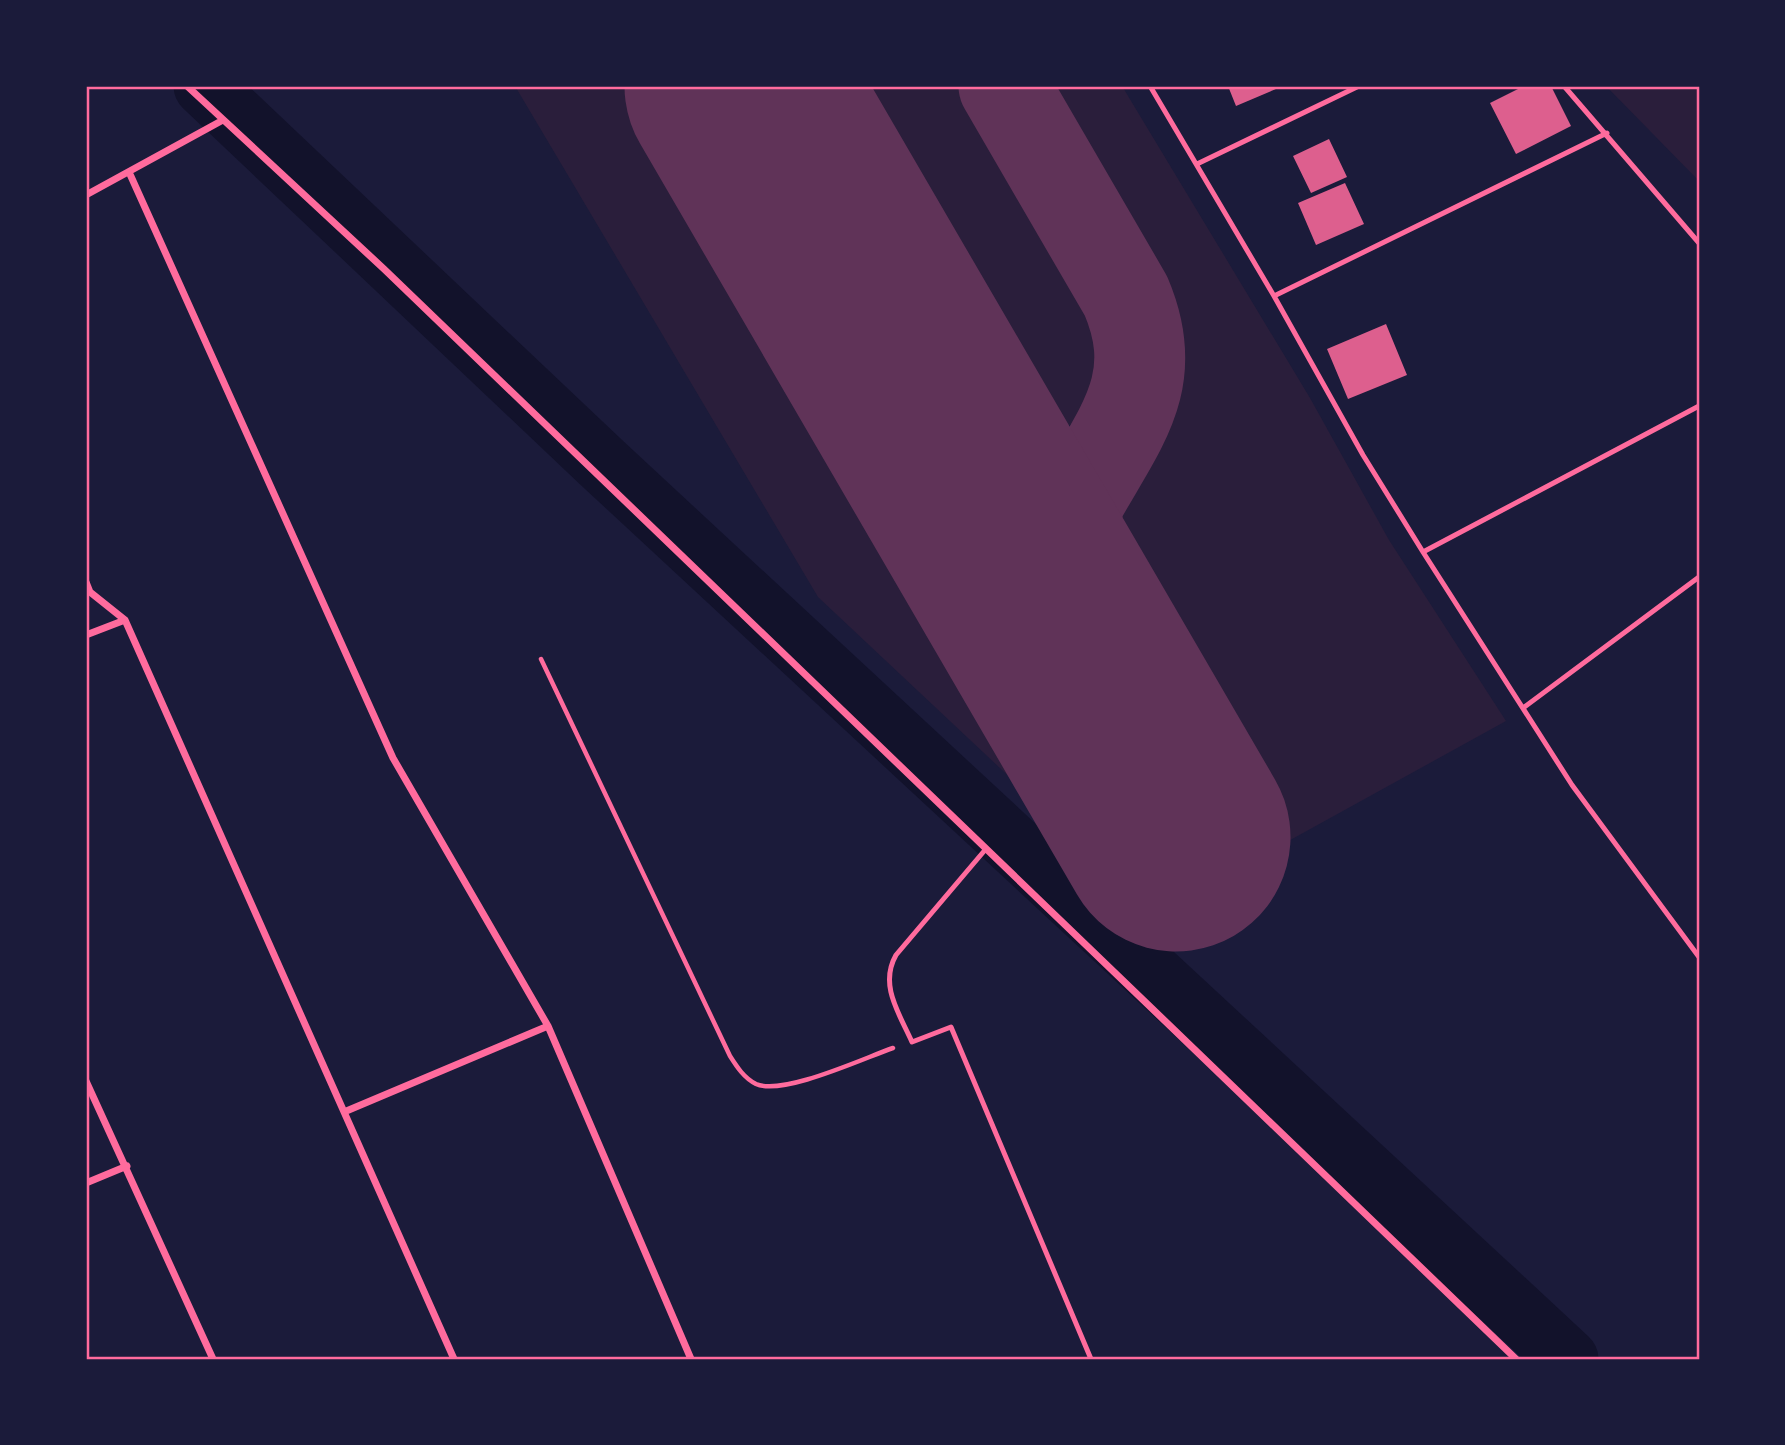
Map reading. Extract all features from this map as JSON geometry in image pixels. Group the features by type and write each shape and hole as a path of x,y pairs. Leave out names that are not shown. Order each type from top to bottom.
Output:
{"street":[{"path":"187,86 404,288 1516,1359"},
{"path":"86,195 223,120"},
{"path":"129,172 393,758 548,1026 691,1359"},
{"path":"86,582 90,592 125,620 454,1359"},
{"path":"86,635 125,620"},
{"path":"344,1112 548,1026"},
{"path":"86,1081 214,1359"},
{"path":"86,1183 127,1166"}],"lane":[{"path":"1150,86 1198,164 1363,454 1423,552 1572,785 1699,957"},
{"path":"1198,164 1359,86"},
{"path":"1564,86 1699,243"},
{"path":"1274,296 1607,133"},
{"path":"1423,552 1699,406"},
{"path":"1523,708 1699,577"},
{"path":"985,850 891,965 888,975 891,994 912,1042 951,1027 1091,1359"}],"path":[{"path":"541,659 730,1056 741,1073 758,1085 779,1086 912,1042"}],"shaded area":[{"path":"515,86 646,86 1084,847 818,597"},
{"path":"831,86 974,86 1116,334 1121,352 1119,371 1109,389 1085,415 1057,430 1030,429"},
{"path":"1037,86 1122,86 1310,398 1389,540 1506,721 1274,849 1100,550 1097,524 1102,500 1132,454 1171,356 1169,331 1145,273"},
{"path":"1606,86 1699,86 1699,181"}],"building":[{"path":"1228,86 1283,86 1236,106"},
{"path":"1524,86 1551,86 1571,126 1516,154 1490,103"},
{"path":"1329,139 1347,177 1311,193 1293,156"},
{"path":"1345,183 1364,224 1316,245 1298,203"},
{"path":"1386,324 1407,375 1348,399 1327,349"}],"waterway":[{"path":"204,86 603,464 1568,1359"}],"taxiway":[{"path":"1004,86 1126,296 1136,326 1140,353 1132,402 1110,448 1080,499"},
{"path":"958,461 1080,499 1051,623"}],"runway":[{"path":"739,86 1176,837"}]}
